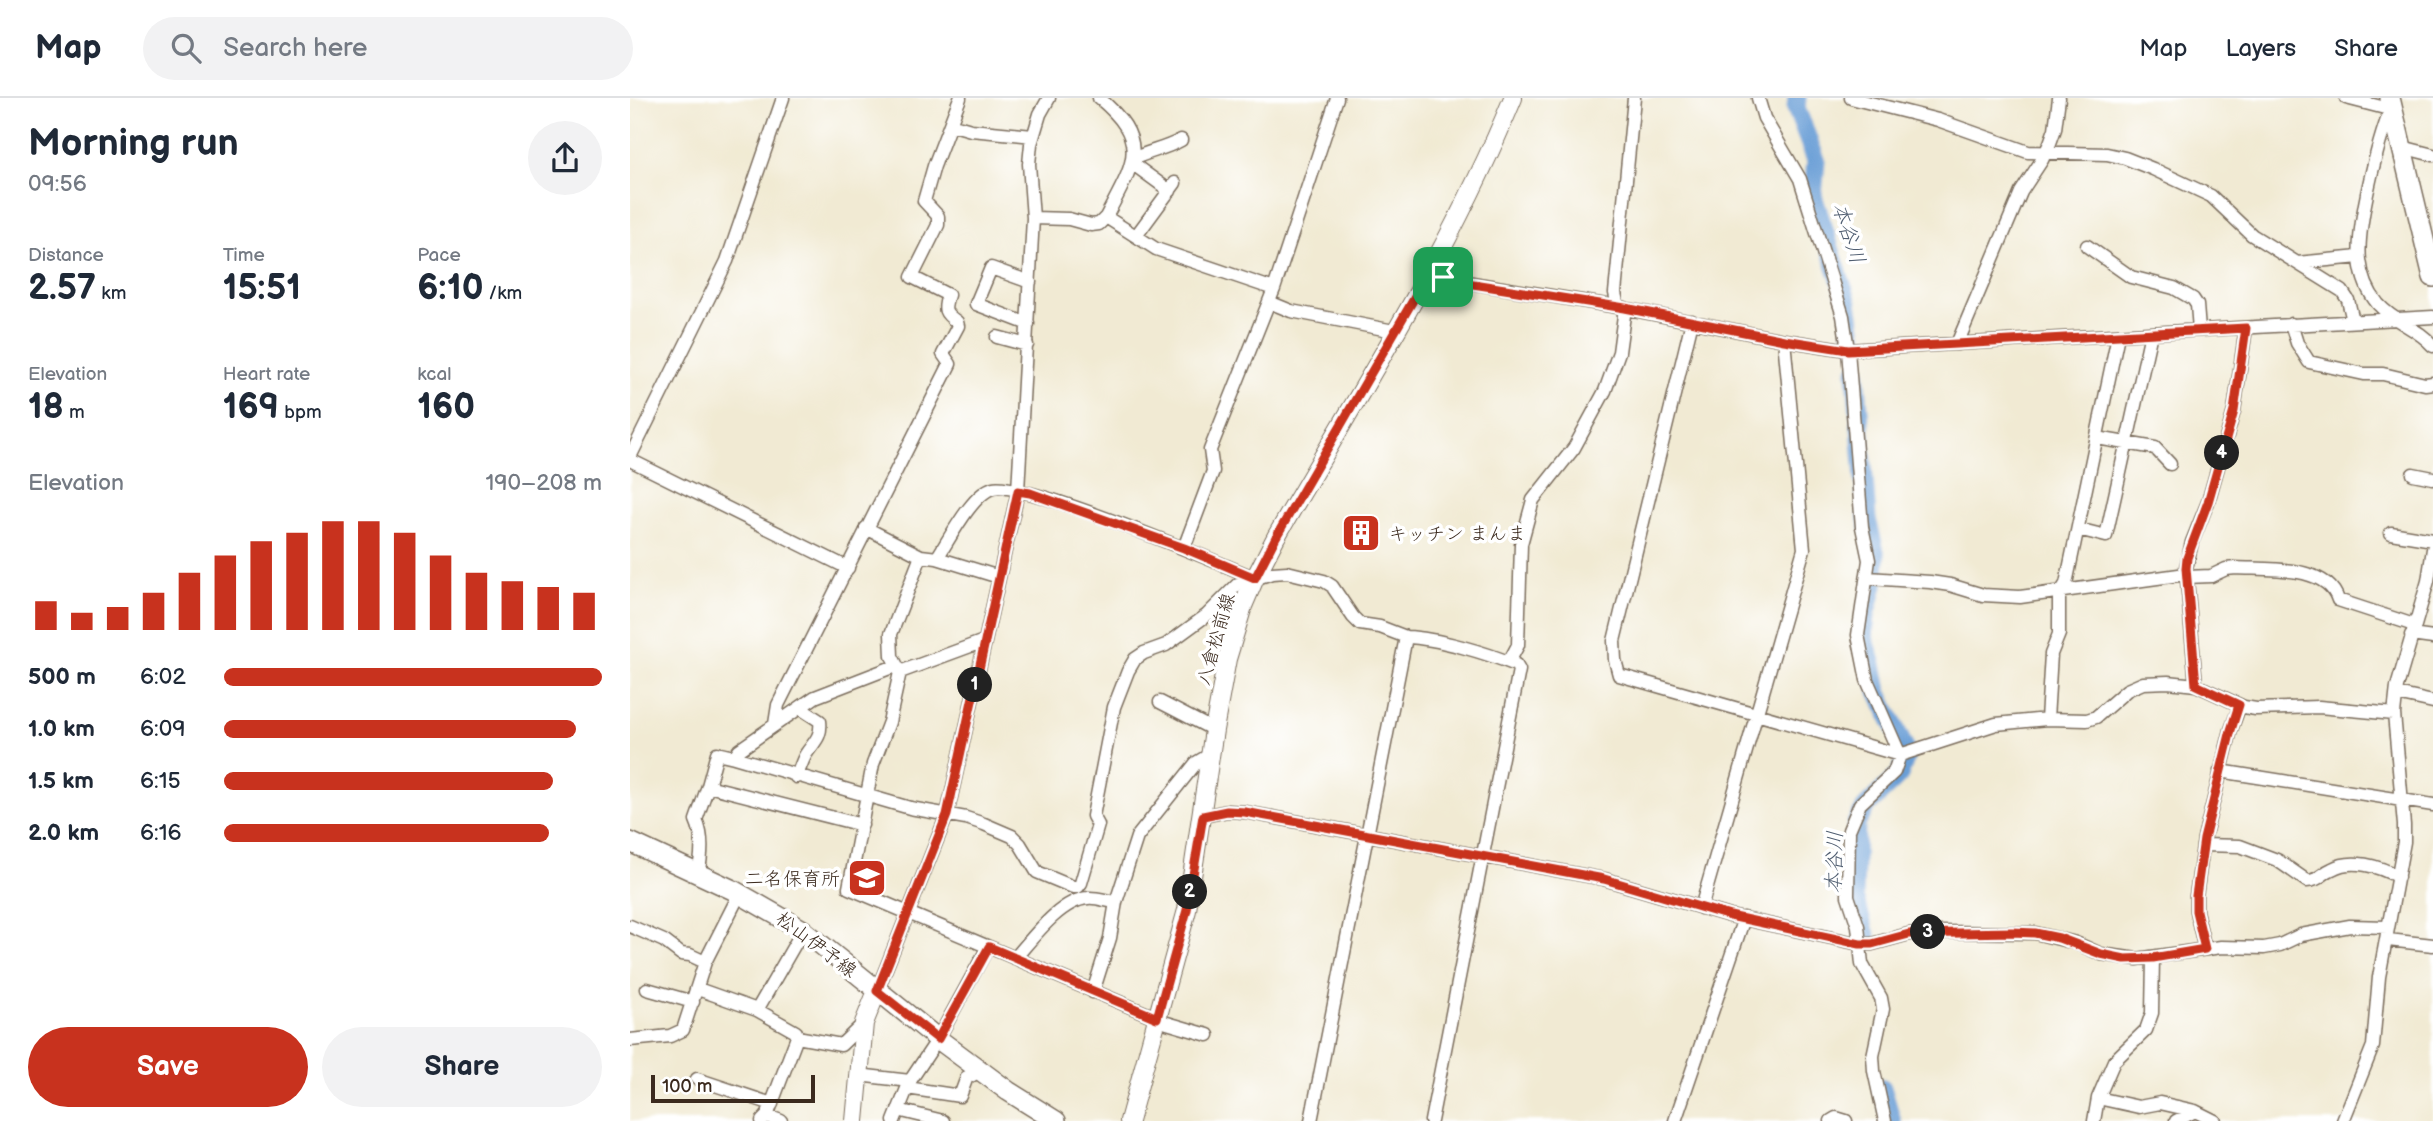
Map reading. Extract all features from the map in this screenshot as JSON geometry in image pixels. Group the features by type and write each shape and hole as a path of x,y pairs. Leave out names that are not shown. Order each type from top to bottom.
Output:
{"main road":[{"name":"八倉松前線","path":"1129,1121 1187,910 1214,730 1234,634 1255,578 1430,271 1477,182 1513,98"},
{"path":"2392,100 2433,276"},
{"name":"松山伊予線","path":"630,842 740,893 803,930 938,1039 1008,1091 1056,1121"},
{"path":"855,1121 864,1023 877,991"}],"street":[{"path":"783,98 727,261 630,458 848,568"},
{"path":"775,724 778,705 950,364 943,354 958,326 957,321 946,314 944,309 948,295 912,277 938,225 938,216 924,201 934,166 960,98"},
{"path":"877,991 947,815 1018,491 1033,218 1029,164 1033,136 1049,98"},
{"path":"1099,98 1127,130 1133,162 1173,187 1136,236"},
{"path":"1184,548 1213,471 1210,450 1274,289 1338,98"},
{"path":"1508,662 1518,645 1521,544 1533,500 1574,448 1605,391 1619,352 1622,307 1615,293 1634,98"},
{"path":"1758,98 1764,118 1800,179 1837,292 1848,350 1861,516 1869,560 1868,578 1858,623 1861,652 1867,680 1900,755 1894,772 1860,804 1849,830 1848,895 1858,926 1862,964 1881,998 1883,1009 1873,1056 1885,1121"},
{"path":"1851,98 1938,120 2028,152 2107,155 2125,158 2153,169 2211,196 2252,235 2342,291 2348,300 2353,321"},
{"path":"1957,344 2021,192 2046,152 2055,129 2059,98"},
{"path":"2346,98 2385,108 2392,100"},
{"path":"2392,100 2361,228 2359,257 2368,290 2393,320 2422,335 2433,346"},
{"path":"950,124 971,130 1033,136"},
{"path":"1033,218 1069,219 1091,225 1099,224 1106,216 1133,162 1153,150 1163,150 1181,140"},
{"path":"2402,146 2433,155"},
{"path":"1106,216 1156,249 1274,289"},
{"path":"2087,246 2132,277 2174,288 2193,299 2197,305 2199,331"},
{"path":"2297,263 2359,257"},
{"path":"1028,324 976,304 991,268 1030,282"},
{"path":"1430,271 1454,281 1622,307 1784,340 1848,350 2433,317"},
{"path":"1269,302 1291,312 1395,331"},
{"path":"1692,321 1614,641 1619,675 1900,755 1996,724 2047,719 2087,720 2096,717 2135,685 2168,682 2196,685 2239,705 2256,709 2319,707 2394,714"},
{"path":"2291,324 2297,343 2309,362 2364,374 2383,374 2425,384 2433,383"},
{"path":"2196,685 2186,576 2187,558 2208,502 2234,411 2246,328"},
{"path":"2078,529 2106,536 2151,333"},
{"path":"2047,719 2052,654 2059,634 2059,595 2066,584 2118,335"},
{"path":"997,337 1027,345"},
{"path":"1701,908 1804,549 1784,340"},
{"path":"2097,438 2155,448 2170,464"},
{"path":"2413,474 2433,478"},
{"path":"937,558 963,517 992,488 1030,493 1184,548 1255,578"},
{"path":"866,528 921,556 937,558 999,577"},
{"path":"2391,533 2433,540"},
{"path":"2343,1121 2373,1046 2379,977 2404,842 2394,714 2413,630 2429,591 2433,549"},
{"path":"921,556 891,635 897,669 889,722 873,764 869,796 849,888 1157,1019 1208,1035"},
{"path":"1868,578 1930,582 1983,595 2020,597 2063,589 2186,576 2211,576 2236,568 2312,575 2329,584 2338,600 2433,638"},
{"path":"1078,887 1082,883 1098,825 1093,816 1112,716 1128,671 1135,659 1166,645 1207,615 1238,584 1272,573 1287,572 1324,581 1332,586 1360,624 1380,627 1406,637 1432,639 1516,665 1519,670 1431,1121"},
{"path":"1311,1121 1406,637"},
{"path":"734,757 739,750 815,697 984,641"},
{"path":"2397,694 2433,702"},
{"path":"1160,702 1214,730"},
{"path":"2205,949 2196,911 2203,845 2239,705"},
{"path":"796,776 821,729 821,722 800,708"},
{"path":"698,874 702,855 696,820 717,753 910,808 966,818 1012,836 1037,872 1078,887 1088,898"},
{"path":"1093,992 1110,938 1116,902 1137,837 1177,784 1196,763 1211,754"},
{"path":"2220,771 2433,805"},
{"path":"708,786 862,825"},
{"path":"1203,816 1227,811 1245,812 1604,879 1701,908 1860,944 1932,932 2035,933 2076,943 2113,957 2153,958 2205,949 2264,948 2280,945 2301,935 2350,926 2433,945"},
{"path":"2203,845 2240,846 2277,860 2307,881 2320,878 2336,866 2349,864 2379,868 2398,877"},
{"path":"630,1040 678,1034 683,1030 705,962 740,893"},
{"path":"1015,958 1059,911 1088,898 1116,902"},
{"path":"1675,1121 1745,918"},
{"path":"630,926 664,941 681,954 691,955 705,962"},
{"path":"757,1010 803,930"},
{"path":"943,1121 896,1116 909,1084 938,1039 989,947"},
{"path":"2094,1121 2098,1098 2114,1061 2146,1030 2152,1013 2153,958"},
{"path":"647,989 693,1002"},
{"path":"698,989 757,1010 796,1032 797,1037 767,1114"},
{"path":"797,1037 841,1045 864,1023"},
{"path":"858,1075 960,1096 967,1077 973,1075 976,1067"},
{"path":"718,1086 722,1072"},
{"path":"697,1080 718,1086 781,1121"},
{"path":"2098,1098 2139,1107 2160,1104 2195,1111 2215,1121"},
{"path":"2176,1121 2195,1111"},
{"path":"1831,1121 1836,1118 1846,1121"}],"waterway":[{"name":"本谷川","path":"1797,98 1796,108 1816,160 1813,196 1848,303 1854,341"},
{"name":"本谷川","path":"1856,371 1867,519 1876,556 1875,574"},
{"name":"本谷川","path":"1874,585 1866,615 1864,638 1878,691 1904,747"},
{"name":"本谷川","path":"1867,938 1854,898 1856,824 1866,807 1899,775 1905,759"},
{"name":"本谷川","path":"1882,1088 1892,1121"}],"place":[{"name":"キッチン まんま","path":"1361,533"},
{"name":"二名保育所","path":"867,878"}],"route":[{"path":"1430,271 1443,277 1848,350 2246,328 2234,411 2186,568 2196,685 2239,705 2204,839 2196,896 2196,911 2205,949 2153,958 2125,959 2101,954 2059,938 2012,932 1932,932 1860,944 1730,916 1604,879 1368,834 1227,811 1203,816 1187,910 1157,1018 989,947 938,1039 877,991 947,815 1018,491 1184,548 1255,578 1430,271"}]}
